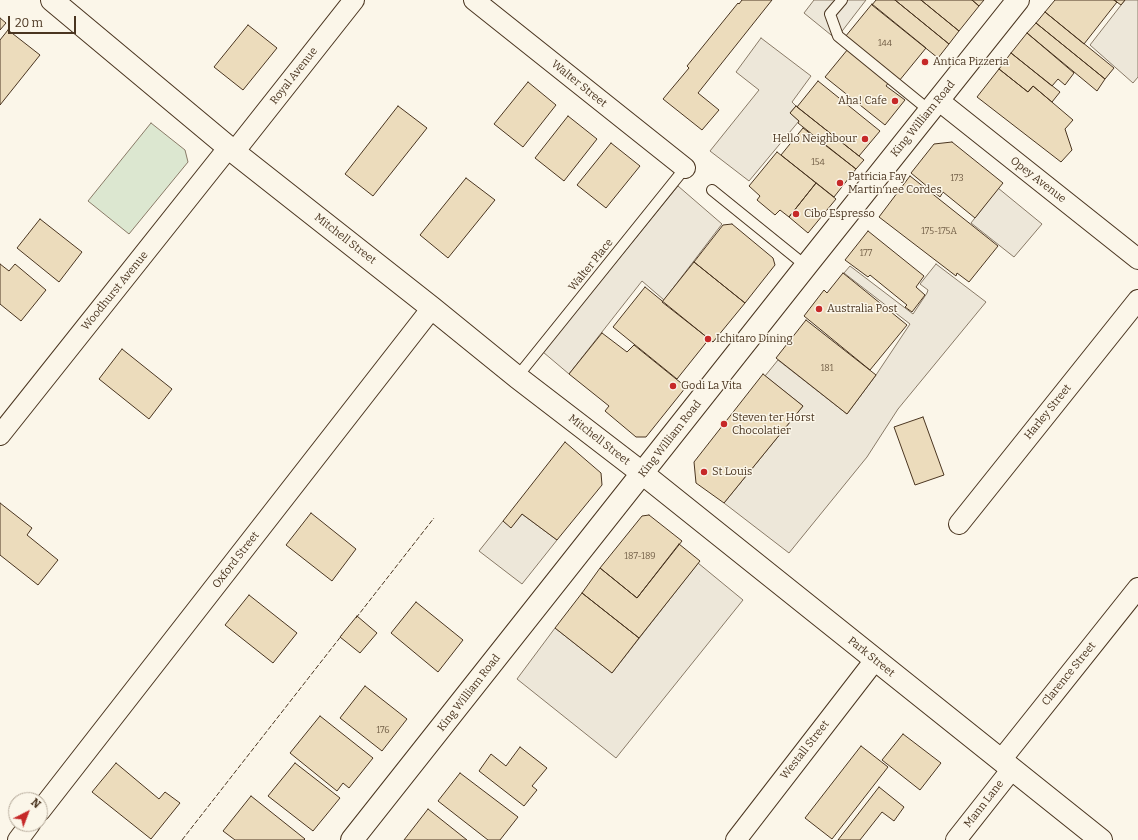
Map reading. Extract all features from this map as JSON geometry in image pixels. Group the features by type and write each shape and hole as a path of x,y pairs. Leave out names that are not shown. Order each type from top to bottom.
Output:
{"street":[{"name":"Mitchell Street","path":"52,0 232,149 517,377 642,473"},
{"name":"Royal Avenue","path":"232,149 354,0"},
{"name":"Walter Street","path":"474,0 685,168"},
{"name":"King William Road","path":"352,840 1018,0"},
{"name":"Opey Avenue","path":"934,106 1138,259"},
{"name":"Woodhurst Avenue","path":"0,435 232,149"},
{"name":"Harley Street","path":"959,524 1138,300"},
{"name":"Oxford Street","path":"48,802 432,308"},
{"name":"Park Street","path":"642,473 1101,840"},
{"name":"Clarence Street","path":"1006,764 1138,588"},
{"name":"Westall Street","path":"736,840 875,660"},
{"name":"Mann Lane","path":"956,840 1006,764"}],"lane":[{"path":"842,0 830,14 838,36 934,106"},
{"name":"Walter Place","path":"517,377 685,168"},
{"path":"712,190 806,266"}],"green space":[{"path":"151,123 185,150 188,162 129,234 88,201"}],"shaded area":[{"path":"814,0 866,0 836,39 804,13"},
{"path":"1125,0 1138,0 1138,77 1133,83 1090,45"},
{"path":"761,38 811,76 792,102 796,106 790,113 799,121 749,181 710,151 759,90 736,72"},
{"path":"678,186 722,224 664,300 642,281 569,374 543,352"},
{"path":"998,188 1042,224 1014,257 971,223"},
{"path":"936,264 986,302 898,409 867,457 789,553 724,503 803,406 765,376 778,360 847,414 876,375 910,324 844,273 850,266 913,314 928,290 920,284"},
{"path":"522,514 557,540 522,584 479,551 503,521 511,527"},
{"path":"698,563 743,600 616,758 517,679 555,628 612,673"}],"building":[{"path":"742,0 772,0 698,93 719,110 702,130 663,99 689,68 687,66"},
{"path":"876,0 895,0 949,44 938,58 872,5"},
{"path":"895,0 921,0 959,31 949,44"},
{"path":"921,0 972,0 979,6 959,31"},
{"path":"972,0 984,0 979,6"},
{"path":"1055,0 1114,0 1117,2 1084,44 1045,12"},
{"path":"1114,0 1125,0 1121,5"},
{"path":"872,4 926,48 899,81 845,37"},
{"path":"1045,12 1114,68 1105,79 1036,23"},
{"path":"0,18 6,23 0,30"},
{"path":"1036,23 1105,79 1097,91 1027,33"},
{"path":"248,25 277,48 243,90 214,67"},
{"path":"8,30 40,55 0,105 0,40"},
{"path":"1027,33 1074,73 1065,85 1058,79 1052,86 1011,53"},
{"path":"848,49 889,82 886,86 905,100 885,125 825,77"},
{"path":"1011,53 1060,92 1052,102 1033,86 1028,92 999,69"},
{"path":"999,69 1028,92 1033,86 1073,120 1065,129 1072,150 1061,162 977,97"},
{"path":"818,81 880,131 859,156 797,107"},
{"path":"528,82 556,105 523,147 494,124"},
{"path":"398,106 427,128 373,196 345,174"},
{"path":"796,106 864,160 856,169 798,123 799,121 790,113"},
{"path":"568,116 597,139 564,181 535,158"},
{"path":"803,128 856,169 834,197 781,155"},
{"path":"952,142 1003,183 975,218 943,192 940,197 911,173 934,144"},
{"path":"611,143 640,166 606,208 577,185"},
{"path":"777,152 816,183 789,217 780,210 775,215 757,200 760,196 749,186"},
{"path":"910,176 998,246 969,282 957,273 956,276 879,217"},
{"path":"466,178 495,200 448,258 420,235"},
{"path":"816,183 836,199 808,233 789,217"},
{"path":"40,219 82,252 59,282 17,248"},
{"path":"732,224 773,258 775,265 745,303 694,262 723,225"},
{"path":"868,231 924,276 916,287 925,295 912,312 905,307 907,305 870,275 868,277 845,260"},
{"path":"694,262 745,303 713,342 662,302"},
{"path":"0,264 9,271 15,264 46,290 21,321 0,304"},
{"path":"843,273 907,325 870,370 804,316 824,290 827,293"},
{"path":"645,287 709,339 677,379 613,327"},
{"path":"806,320 876,375 847,414 776,358"},
{"path":"602,333 627,352 634,345 686,387 646,437 636,437 605,411 609,406 569,374"},
{"path":"122,349 172,389 149,419 99,379"},
{"path":"763,374 803,406 724,503 696,483 694,462"},
{"path":"923,417 944,475 915,485 894,427"},
{"path":"565,442 601,473 602,485 557,540 522,514 511,528 503,521"},
{"path":"0,503 32,528 27,535 58,560 38,585 0,555"},
{"path":"311,513 356,549 332,581 286,545"},
{"path":"649,515 682,541 637,598 600,568 642,516"},
{"path":"679,544 700,561 639,638 582,593 600,568 637,598"},
{"path":"582,593 639,638 612,673 555,628"},
{"path":"249,595 297,633 273,663 225,625"},
{"path":"416,602 463,640 438,672 391,633"},
{"path":"357,616 377,633 360,653 340,637"},
{"path":"365,686 407,719 382,751 340,718"},
{"path":"320,716 373,758 349,788 343,783 337,791 290,753"},
{"path":"903,734 941,763 920,790 882,760"},
{"path":"861,746 888,767 832,839 805,818"},
{"path":"520,747 547,768 532,786 537,790 524,806 479,771 491,754 506,766"},
{"path":"116,763 159,799 165,792 180,803 151,839 92,792"},
{"path":"295,763 340,798 313,831 268,796"},
{"path":"460,773 518,817 500,840 488,840 438,801"},
{"path":"879,787 904,807 894,821 882,812 860,840 838,840"},
{"path":"251,796 305,839 235,840 223,831"},
{"path":"428,809 467,840 404,840"}],"fence":[{"path":"356,618 434,518"},
{"path":"182,840 342,635"}],"place":[{"name":"Antica Pizzeria","path":"925,62"},
{"name":"Aha! Cafe","path":"895,101"},
{"name":"Hello Neighbour","path":"865,139"},
{"name":"Patricia Fay Martin nee Cordes","path":"840,183"},
{"name":"Cibo Espresso","path":"796,214"},
{"name":"Australia Post","path":"819,309"},
{"name":"Ichitaro Dining","path":"708,339"},
{"name":"Godi La Vita","path":"673,386"},
{"name":"Steven ter Horst Chocolatier","path":"724,424"},
{"name":"St Louis","path":"704,472"}]}
